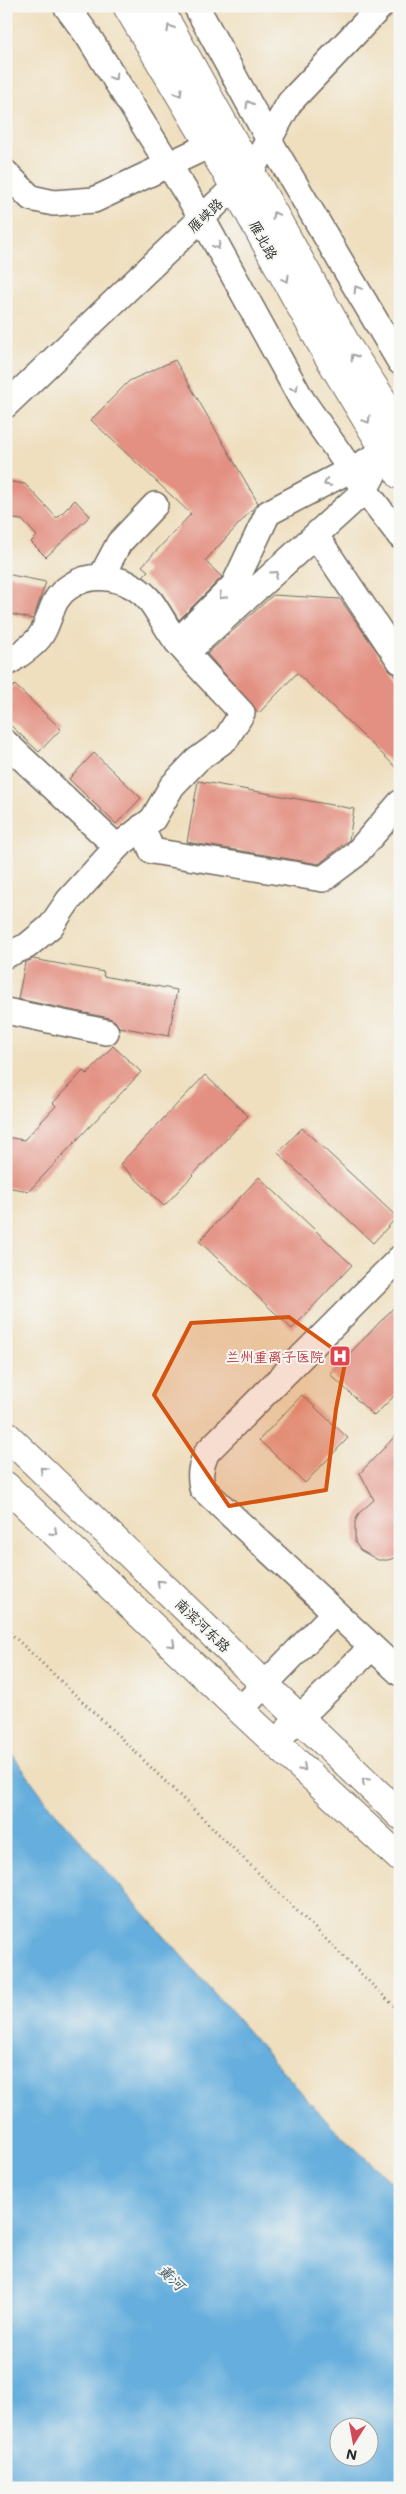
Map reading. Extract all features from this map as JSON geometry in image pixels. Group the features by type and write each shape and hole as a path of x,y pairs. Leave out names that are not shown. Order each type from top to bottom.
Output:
{"main road":[{"name":"雁北路","path":"127,6 210,145 243,179 400,427"},
{"name":"雁北路","path":"158,6 328,356 400,475"},
{"name":"南滨河东路","path":"6,1435 400,1815"},
{"path":"6,1486 240,1710 400,1858"}],"street":[{"path":"66,6 88,36 202,218 302,400 400,536"},
{"path":"196,6 269,140 400,362"},
{"name":"雁峡路","path":"6,405 243,179 269,140 290,102 381,6"},
{"path":"6,173 31,198 54,203 94,200 210,145"},
{"path":"182,648 316,536 358,480 386,451"},
{"path":"182,648 234,585 268,513 358,480"},
{"path":"101,577 119,543 156,505"},
{"path":"316,536 400,661"},
{"path":"6,664 40,637 58,596 68,587 82,580 101,577 120,580 137,589 151,602 182,648 242,713 226,739 197,760 172,786 153,819 117,847 68,901 51,926 27,946 6,955"},
{"path":"6,743 117,847"},
{"path":"142,827 152,852 323,880 355,855 400,803"},
{"path":"6,1011 106,1032"},
{"path":"400,1258 207,1452 201,1463 200,1476 202,1488 400,1673"},
{"path":"240,1710 335,1612"},
{"path":"275,1742 372,1647"}],"path":[{"path":"6,1629 130,1746 400,2012"}],"highlighted area":[{"path":"289,1317 346,1358 336,1409 326,1490 229,1506 195,1459 154,1395 191,1323"}],"water":[{"name":"黄河","path":"6,1746 49,1805 331,2126 400,2190 400,2488 6,2488"}],"building":[{"path":"175,360 258,503 205,561 222,577 179,620 161,592 143,576 148,571 142,566 191,514 91,420 129,381"},
{"path":"6,481 25,484 57,518 75,500 90,516 46,557 31,542 37,536 22,520 6,518"},
{"path":"6,574 46,582 33,619 6,613"},
{"path":"273,595 340,599 400,684 400,771 297,673 259,713 207,654"},
{"path":"15,685 61,729 39,752 6,721 6,694"},
{"path":"94,753 141,798 116,824 69,779"},
{"path":"198,781 354,809 349,840 319,864 187,842"},
{"path":"33,959 104,972 103,976 177,990 169,1036 119,1027 115,1021 109,1018 18,999 25,963"},
{"path":"113,1046 141,1072 29,1191 6,1187 6,1137 24,1140 56,1106 53,1103 83,1071 87,1074"},
{"path":"205,1075 248,1116 164,1206 120,1164"},
{"path":"302,1128 397,1217 373,1243 278,1153"},
{"path":"259,1177 352,1265 292,1329 199,1241"},
{"path":"400,1301 400,1390 374,1416 330,1374"},
{"path":"302,1395 348,1438 305,1483 259,1440"},
{"path":"400,1431 400,1556 388,1560 378,1560 360,1550 355,1542 355,1522 359,1513 374,1500 360,1473"}],"place":[{"name":"兰州重离子医院","path":"340,1356"}]}
